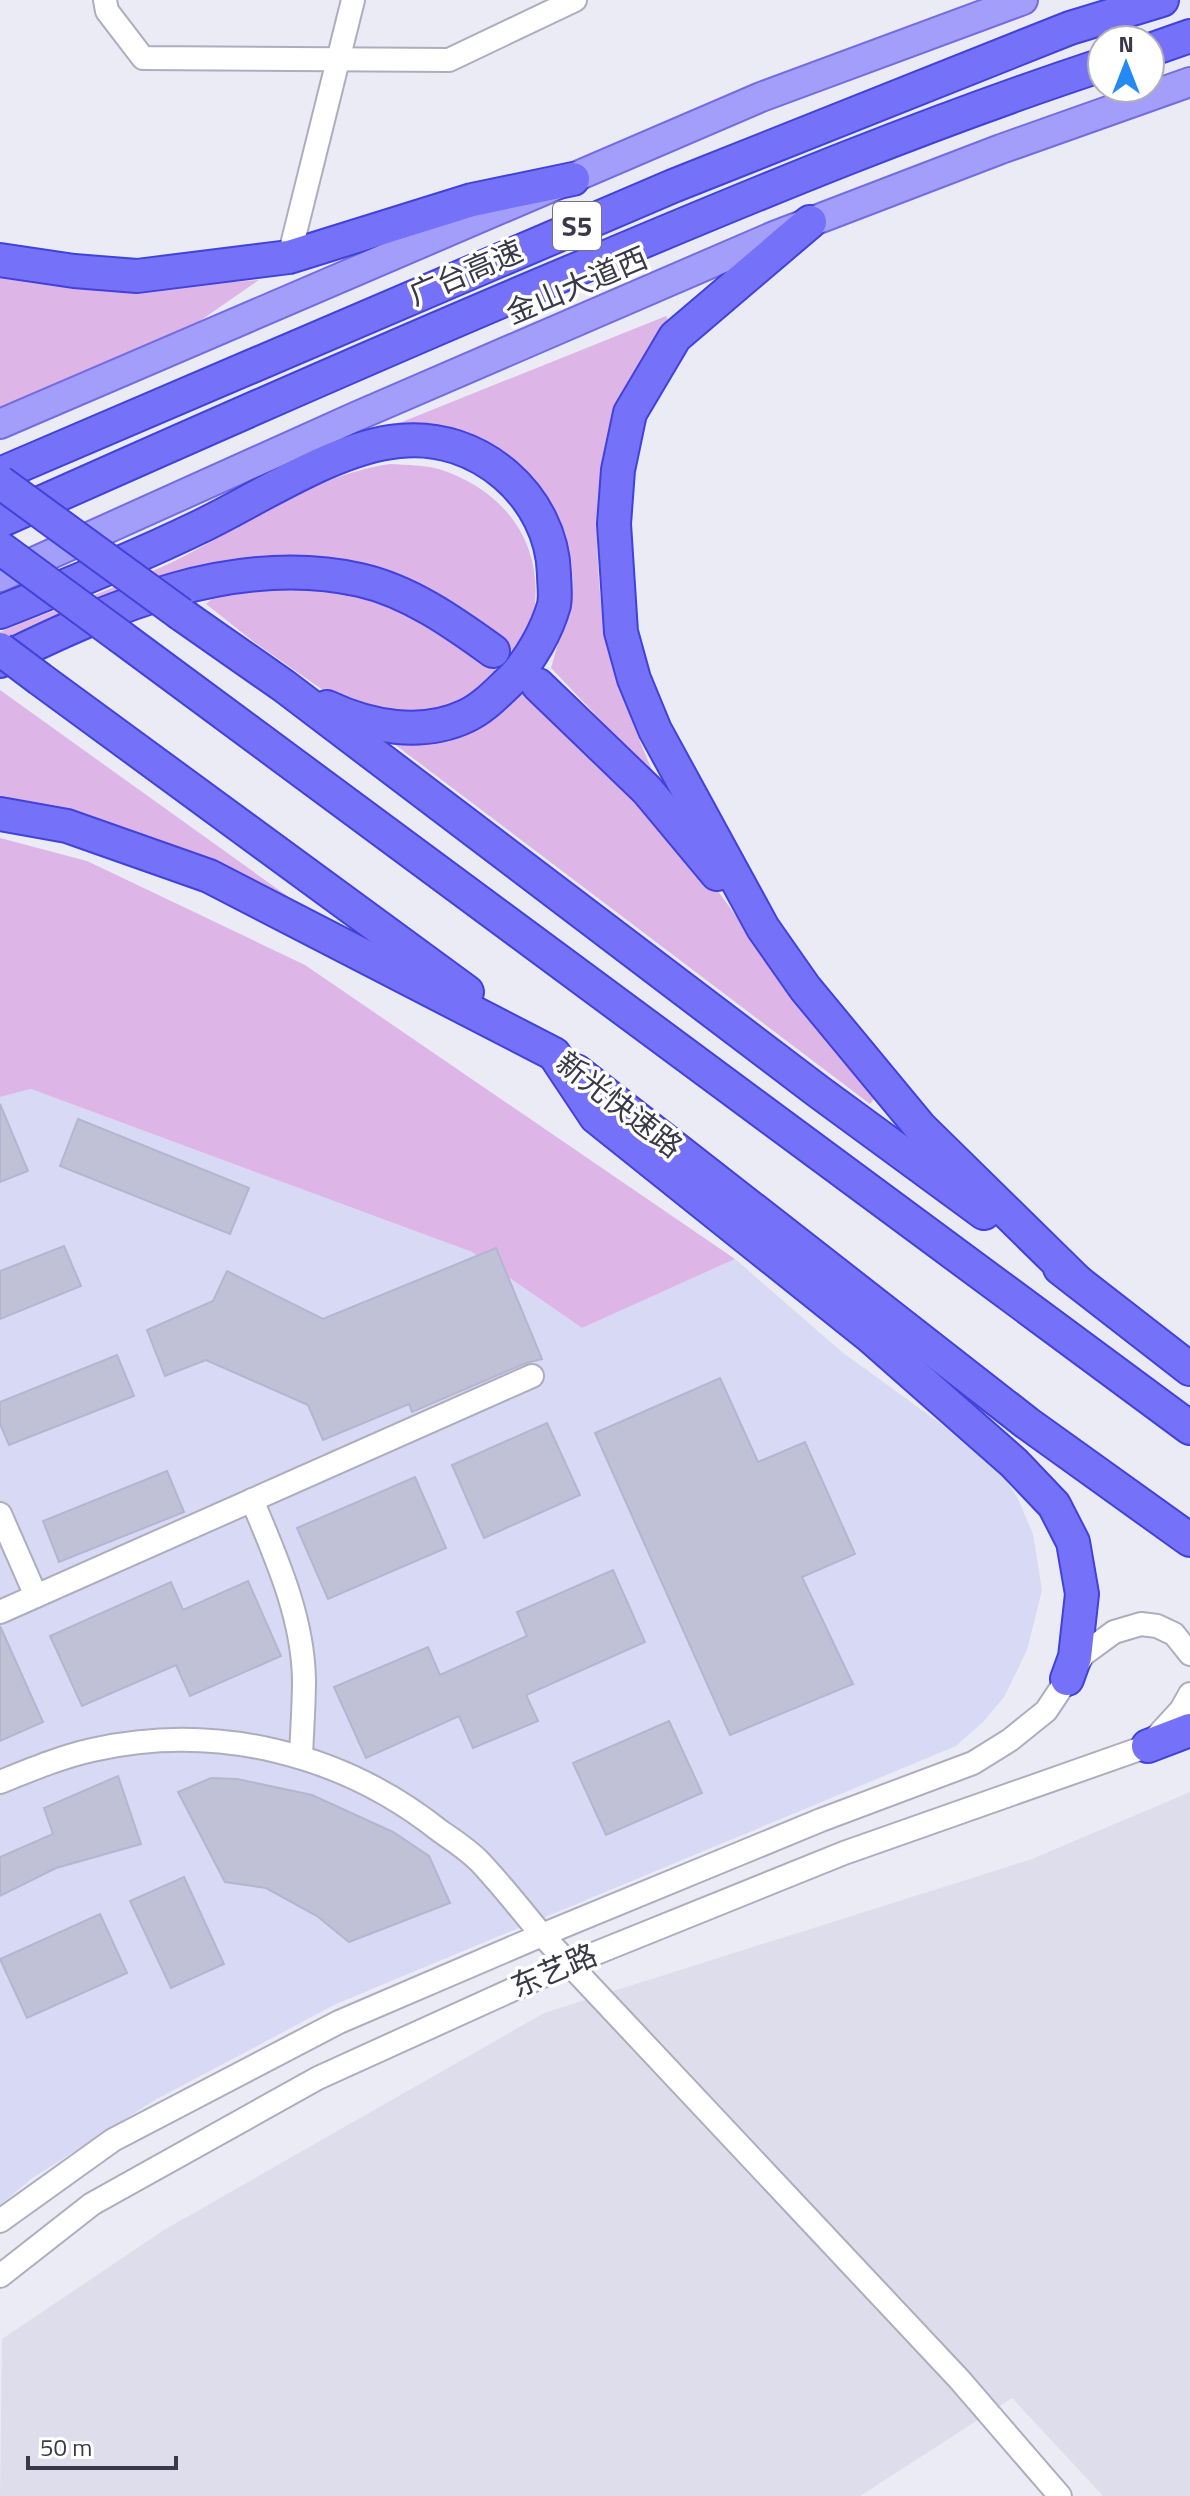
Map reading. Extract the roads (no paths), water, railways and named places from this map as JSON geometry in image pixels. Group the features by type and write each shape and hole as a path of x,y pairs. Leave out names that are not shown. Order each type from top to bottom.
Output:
{"highway":[{"name":"广台高速","path":"0,474 673,186 1070,28 1162,0"},
{"path":"1166,44 1190,36"},
{"name":"广台高速","path":"0,521 442,326 727,206 923,129 1086,71"},
{"path":"0,260 137,276 289,257 472,200 573,179"},
{"path":"763,928 655,730 634,679 621,632 614,524 618,470 630,413 675,337 810,222"},
{"path":"0,612 194,530 309,470 374,445 400,440 433,441 476,454 507,474 539,514 553,559 555,602 541,638 521,669 499,692 469,715 442,725 418,728 381,726 348,717 284,686"},
{"path":"0,482 284,686 1190,1369"},
{"path":"0,548 1190,1428"},
{"path":"0,661 119,606 249,574 313,574 361,580 402,595 445,617 493,651"},
{"name":"新光快速路","path":"0,649 554,1054 1027,1423 1190,1540"},
{"path":"538,685 647,790 763,928 805,988 920,1127 1077,1281"},
{"path":"0,814 67,826 209,876 554,1054 596,1117 871,1337 1014,1463 1054,1505 1073,1542 1082,1594 1075,1657 1067,1679"},
{"path":"1148,1746 1190,1730"}],"main road":[{"path":"0,424 761,97 1023,0"},
{"name":"金山大道西","path":"0,577 355,417 810,222 1104,110 1190,82"}],"street":[{"path":"105,0 107,11 143,58 449,60 575,0"},
{"path":"289,257 353,0"},
{"path":"0,1612 532,1376"},
{"path":"252,1500 282,1569 299,1640 304,1678 301,1756"},
{"path":"0,1514 36,1596"},
{"name":"东艺路","path":"0,2221 77,2164 139,2126 339,2022 821,1820 973,1763 1010,1740 1046,1711 1084,1654 1100,1640 1130,1626 1157,1626 1174,1634 1190,1654"},
{"path":"1148,1746 1181,1710 1190,1694"},
{"path":"0,1782 90,1750 180,1739 229,1742 301,1756 378,1788 412,1808 476,1858 542,1935 959,2379 1060,2496"},
{"name":"东艺路","path":"0,2276 92,2204 318,2078 569,1964 844,1853 1148,1746"}]}
